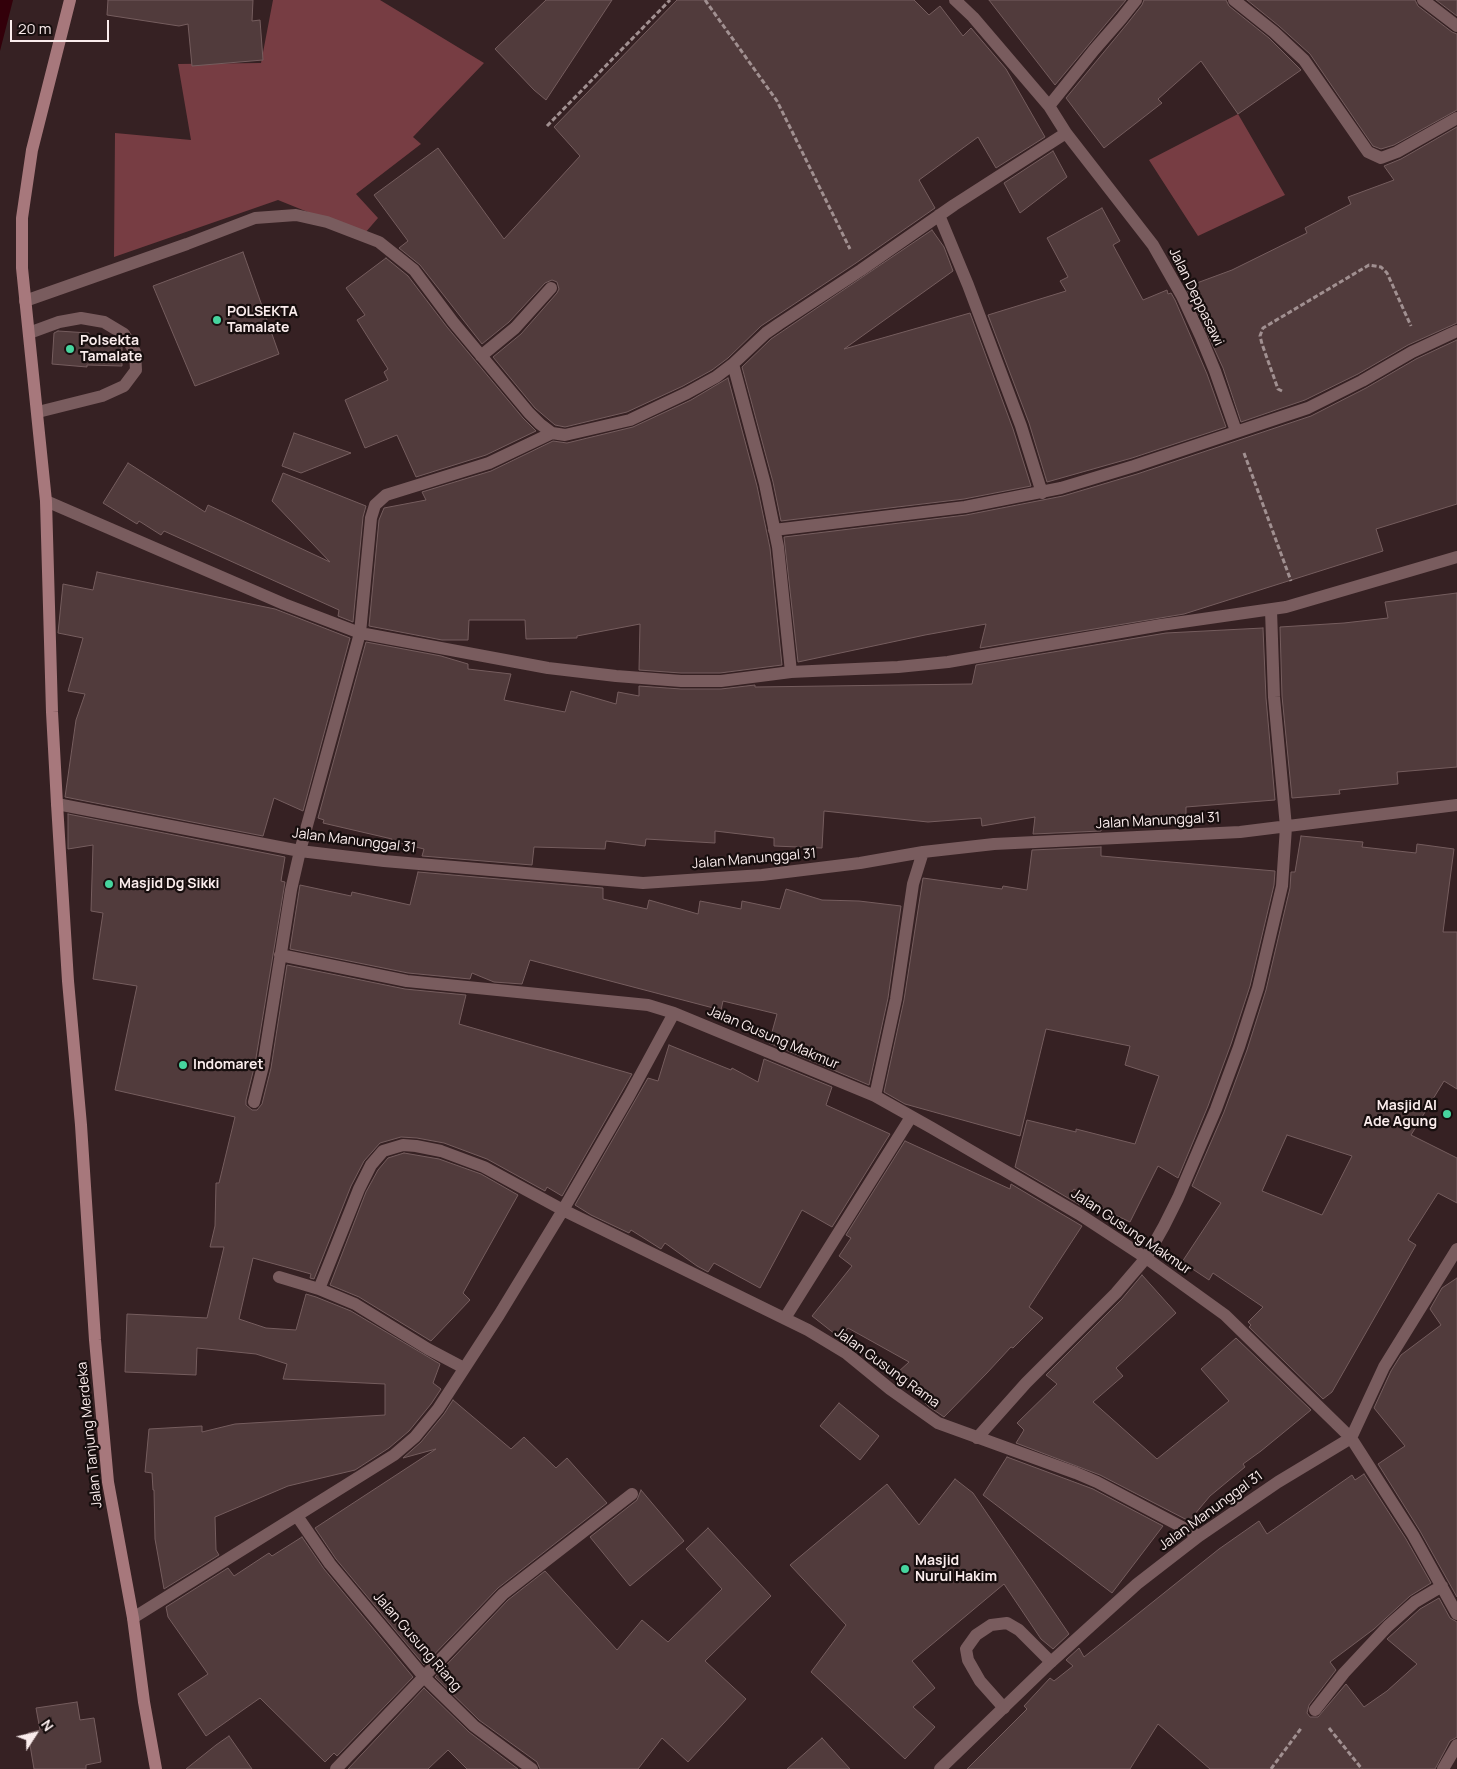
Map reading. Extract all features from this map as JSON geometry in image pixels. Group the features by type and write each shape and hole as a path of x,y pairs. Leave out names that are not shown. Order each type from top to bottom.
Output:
{"street":[{"name":"Jalan Tanjung Merdeka","path":"70,0 32,150 22,218 22,268 46,501 52,712 68,980 108,1482 133,1618 144,1702 156,1769"},
{"name":"Jalan Deppasawi","path":"955,0 973,17 1049,106 1066,133 1154,245 1182,296 1201,337 1236,431"},
{"path":"1049,106 1136,0"},
{"path":"1234,0 1274,32 1304,60 1368,152 1381,158 1397,152 1457,118"},
{"path":"1423,0 1457,26"},
{"path":"25,301 255,218 296,215 327,222 379,242 414,270 481,356 540,424 552,433 565,435 630,420 716,377 766,333 940,215 1066,133"},
{"path":"940,215 1021,426 1042,493"},
{"path":"481,356 515,328 551,288"},
{"path":"29,333 59,322 81,318 104,322 124,334 135,352 136,370 124,386 102,396 38,412"},
{"path":"774,530 965,507 1042,493 1134,466 1326,400 1362,382 1420,348 1457,332"},
{"path":"733,364 765,484 774,530 786,610 791,672"},
{"path":"254,1102 263,1066 280,955 300,851 360,633 371,518 375,505 386,496 489,463 552,433"},
{"path":"46,501 284,604 360,633 548,668 681,681 721,681 791,672 898,668 948,662 1161,626 1271,610 1299,604 1457,557"},
{"path":"977,1438 1026,1383 1116,1292 1146,1258 1178,1198 1216,1109 1242,1039 1258,988 1280,895 1286,827 1274,697 1271,610"},
{"name":"Jalan Manunggal 31","path":"57,804 300,851 384,861 644,883 762,875 994,844 1240,832 1457,805"},
{"path":"875,1096 896,999 913,884 923,852"},
{"name":"Jalan Gusung Makmur","path":"280,955 407,981 648,1005 674,1013 875,1096 1036,1188 1146,1258 1225,1315 1351,1438 1413,1535 1457,1614"},
{"path":"133,1618 394,1455 415,1437 438,1409 499,1315 563,1210 629,1096 674,1013"},
{"path":"785,1318 912,1117"},
{"name":"Jalan Gusung Rama","path":"319,1289 359,1189 371,1165 383,1151 402,1145 416,1146 454,1155 484,1168 563,1210 808,1330 846,1353 890,1389 938,1423 1076,1472 1199,1536"},
{"path":"1351,1438 1384,1367 1457,1249"},
{"path":"279,1276 319,1289 355,1304 428,1349 464,1368"},
{"name":"Jalan Manunggal 31","path":"940,1769 1051,1662 1138,1584 1199,1536 1278,1482 1351,1438"},
{"path":"336,1769 503,1594 632,1494"},
{"name":"Jalan Gusung Riang","path":"297,1516 330,1564 424,1677 474,1726 532,1769"},
{"path":"1315,1710 1344,1673 1388,1626 1415,1602 1442,1586"},
{"path":"1004,1708 980,1681 968,1660 966,1649 976,1636 991,1625 1008,1623 1019,1630 1051,1662"},
{"path":"1443,1769 1457,1745"}],"path":[{"path":"547,126 670,0"},
{"path":"705,0 777,101 861,270"},
{"path":"1289,388 1281,391 1278,389 1260,336 1263,328 1369,265 1381,267 1387,273 1420,348"},
{"path":"1236,431 1299,604"},
{"path":"1271,1769 1315,1710 1362,1769"}],"shaded area":[{"path":"0,0 13,0 0,51"},
{"path":"273,0 380,0 484,63 413,137 421,144 356,194 378,218 365,233 278,200 114,257 115,133 191,140 178,64 261,63"},
{"path":"1238,114 1285,195 1198,236 1149,160"}],"building":[{"path":"108,0 253,0 252,21 260,20 263,60 192,66 188,24 179,26 107,15"},
{"path":"546,0 612,0 546,100 495,49"},
{"path":"677,0 914,0 929,15 940,6 963,36 971,28 1006,69 1045,137 996,168 978,137 919,180 935,208 761,326 728,358 712,370 627,412 565,427 555,425 535,408 493,357 521,334 557,293 559,289 557,282 552,280 545,283 509,322 482,344 420,265 399,248 408,241 374,195 438,148 504,239 580,156 554,127"},
{"path":"989,0 1126,0 1055,85"},
{"path":"1144,0 1226,0 1229,6 1269,38 1301,70 1238,114 1201,61 1158,99 1162,103 1104,148 1066,98 1127,24"},
{"path":"1247,0 1415,0 1418,6 1457,34 1457,110 1394,145 1381,149 1373,146 1310,54"},
{"path":"1436,0 1457,0 1457,16"},
{"path":"1457,127 1457,323 1408,345 1358,374 1305,400 1241,422 1223,368 1186,287 1232,270 1307,233 1305,228 1351,204 1348,197 1394,180 1384,166 1401,159"},
{"path":"1053,151 1067,177 1020,213 1004,183"},
{"path":"1102,208 1120,241 1113,245 1143,300 1167,290 1168,294 1171,293 1175,300 1207,374 1226,427 1132,458 1047,482 1029,423 988,315 1066,291 1060,281 1068,277 1047,238"},
{"path":"932,230 944,247 953,271 844,349 970,313 1013,429 1031,486 964,499 781,521 773,482 742,367 771,339"},
{"name":"POLSEKTA Tamalate","path":"243,252 279,354 195,386 153,286"},
{"path":"386,258 408,276 447,327 536,431 486,455 416,477 397,435 365,448 345,400 388,380 384,372 388,369 357,320 365,315 346,288"},
{"path":"58,331 89,333 88,339 117,339 122,346 122,366 87,365 87,367 52,364 54,333"},
{"path":"1457,340 1457,504 1376,529 1383,551 1184,614 980,648 986,624 798,662 784,537 966,515 1063,496 1137,474 1311,416 1366,388 1416,359"},
{"path":"728,378 757,486 770,548 782,665 720,673 639,670 640,624 577,636 577,638 526,639 525,620 469,620 468,640 442,640 369,626 379,520 384,508 426,500 422,492 491,471 553,441 567,443 633,427 691,400"},
{"path":"294,433 351,453 301,473 282,466"},
{"path":"128,463 205,512 208,505 330,562 272,501 283,473 366,506 363,517 353,622 338,616 339,610 164,531 161,535 139,521 137,524 103,503"},
{"path":"97,572 275,609 350,638 303,811 274,798 263,836 65,797 76,720 85,694 68,691 83,638 58,633 63,584 93,590"},
{"path":"1457,593 1457,767 1397,772 1398,784 1339,790 1340,794 1292,798 1282,696 1280,627 1388,618 1385,602"},
{"path":"1263,628 1266,698 1275,800 1186,807 1186,824 1101,826 1101,831 1033,834 1035,817 982,826 981,818 928,822 824,811 822,848 774,846 774,838 715,831 715,843 646,839 645,846 606,841 605,849 534,847 532,865 422,856 424,849 392,841 392,839 323,823 324,820 318,818 366,642 441,656 468,664 468,669 511,674 504,700 565,712 571,691 616,704 618,692 639,696 639,686 721,689 755,685 755,687 972,684 976,665 1166,633"},
{"path":"68,814 285,857 281,881 285,882 255,1064 246,1100 246,1105 252,1110 257,1110 262,1104 271,1068 287,965 405,989 466,995 459,1024 632,1074 562,1196 547,1187 545,1191 487,1159 444,1143 401,1137 380,1143 364,1161 351,1186 314,1279 310,1278 311,1274 253,1258 239,1319 266,1328 296,1330 306,1294 316,1297 351,1311 440,1364 433,1383 441,1389 409,1431 389,1448 355,1470 288,1486 215,1517 216,1550 219,1555 164,1589 155,1539 152,1473 145,1472 149,1429 202,1426 202,1432 235,1424 385,1415 385,1384 283,1379 287,1364 256,1354 197,1348 196,1375 125,1372 127,1314 207,1318 224,1247 210,1247 215,1226 216,1183 219,1183 235,1117 115,1090 137,986 93,979 103,913 91,911 93,845 68,849"},
{"path":"1301,836 1363,842 1362,847 1416,853 1417,844 1454,849 1443,932 1457,932 1457,1089 1444,1081 1411,1135 1457,1158 1457,1203 1438,1193 1408,1240 1416,1245 1332,1392 1323,1399 1249,1327 1251,1325 1248,1322 1263,1307 1213,1273 1209,1280 1182,1262 1221,1203 1192,1186 1224,1112 1247,1050 1266,990 1290,888 1291,872 1295,872","holes":["1287,1135 1352,1156 1322,1215 1262,1191"]},
{"path":"1101,847 1101,856 1275,871 1274,885 1250,986 1208,1106 1178,1178 1158,1166 1130,1222 1105,1210 1074,1189 1070,1194 1080,1205 1015,1167 1027,1120 1076,1132 1076,1129 1135,1144 1159,1076 1125,1065 1130,1046 1046,1029 1020,1136 905,1104 884,1092 904,1000 923,878 1002,889 1003,886 1027,890 1032,850"},
{"path":"418,872 603,888 603,899 647,909 649,900 698,914 700,901 741,909 742,901 780,909 786,889 822,900 859,901 901,906 888,998 869,1085 769,1043 777,1014 723,1001 721,1010 530,960 522,984 494,982 472,973 470,979 408,973 290,949 300,885 351,896 352,892 410,905"},
{"path":"669,1045 731,1070 732,1068 758,1082 764,1059 832,1087 826,1105 890,1134 832,1227 802,1210 760,1288 714,1263 708,1272 665,1243 661,1249 631,1230 629,1233 591,1215 575,1205 648,1078 658,1081"},
{"path":"905,1141 1010,1189 1011,1184 1082,1226 1029,1307 1043,1318 1013,1348 1011,1347 944,1417 928,1406 897,1373 909,1362 848,1328 840,1338 812,1316 852,1266 839,1256 851,1238 846,1235"},
{"path":"404,1153 439,1159 481,1174 518,1195 463,1293 470,1300 431,1341 359,1297 330,1285 366,1192 378,1170 388,1158"},
{"path":"1142,1275 1176,1313 1116,1368 1123,1376 1093,1402 1157,1459 1229,1401 1201,1369 1236,1338 1311,1410 1243,1464 1245,1467 1210,1496 1189,1521 1100,1475 1016,1443 1024,1430 1017,1423 1057,1384 1046,1375 1122,1299"},
{"path":"1457,1278 1457,1597 1420,1531 1378,1464 1405,1446 1374,1408 1391,1371 1401,1355 1441,1325 1430,1309 1442,1288"},
{"path":"453,1400 511,1449 524,1437 556,1468 567,1458 607,1503 498,1588 424,1665 336,1559 315,1528 436,1449 403,1458 421,1442"},
{"path":"839,1403 879,1436 860,1460 820,1426"},
{"path":"1007,1457 1093,1489 1163,1526 1112,1593 983,1495"},
{"path":"1364,1474 1406,1539 1431,1583 1410,1596 1374,1629 1330,1662 1336,1670 1309,1705 1307,1713 1310,1717 1318,1717 1346,1684 1364,1707 1387,1691 1417,1664 1387,1639 1420,1609 1439,1598 1450,1618 1457,1622 1457,1737 1450,1741 1435,1769 1210,1769 1158,1724 1130,1769 967,1769 1027,1709 1024,1706 1050,1678 1054,1681 1073,1666 1066,1660 1079,1648 1084,1657 1219,1549 1259,1521 1267,1534 1352,1475 1355,1480"},
{"path":"955,1479 973,1493 1069,1634 1053,1649 1041,1639 1004,1584 912,1661 935,1688 913,1707 935,1727 905,1759 811,1672 846,1625 790,1565 887,1484 919,1525"},
{"path":"641,1490 684,1541 630,1586 590,1537 637,1500"},
{"path":"708,1528 771,1596 705,1661 746,1699 688,1762 662,1738 638,1769 540,1769 537,1762 479,1720 435,1677 508,1600 545,1571 617,1650 642,1620 668,1642 722,1589 686,1549"},
{"path":"302,1537 324,1569 413,1677 337,1756 334,1753 325,1762 260,1698 206,1736 178,1694 208,1674 168,1617 166,1607 228,1568 234,1576 269,1553 272,1556"},
{"path":"424,1688 469,1732 518,1769 467,1769 448,1750 428,1769 348,1769"},
{"path":"77,1702 80,1720 94,1718 101,1762 86,1765 86,1769 34,1769 28,1733 40,1730 36,1708"},
{"path":"229,1736 252,1769 186,1769 216,1745"},
{"path":"822,1738 850,1769 787,1769"}],"place":[{"name":"POLSEKTA Tamalate","path":"217,320"},
{"name":"Polsekta Tamalate","path":"70,349"},
{"name":"Masjid Dg Sikki","path":"109,884"},
{"name":"Indomaret","path":"183,1065"},
{"name":"Masjid Al Ade Agung","path":"1447,1114"},
{"name":"Masjid Nurul Hakim","path":"905,1569"}]}
